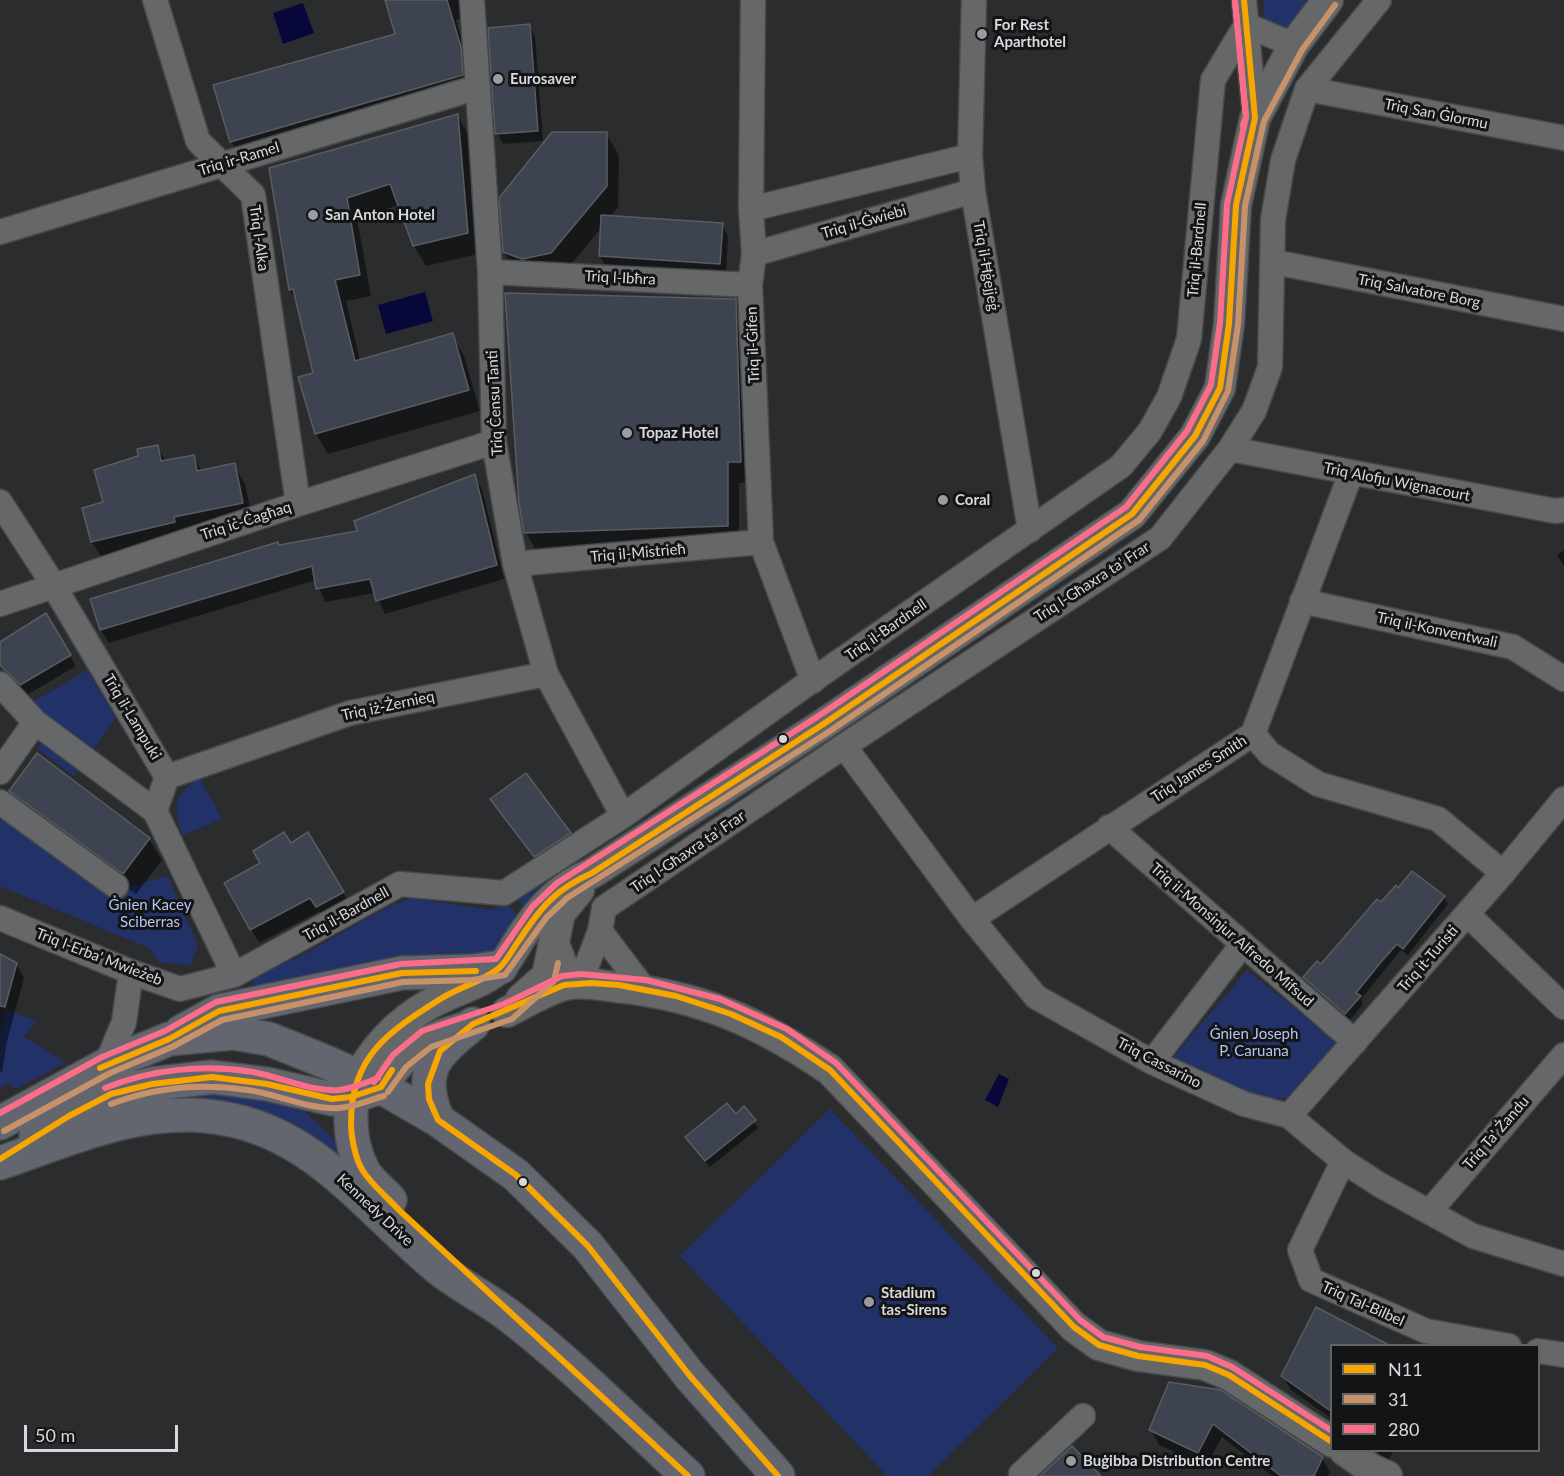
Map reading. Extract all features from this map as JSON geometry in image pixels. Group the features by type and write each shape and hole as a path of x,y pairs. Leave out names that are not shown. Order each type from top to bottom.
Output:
{"highway":[{"path":"0,1123 106,1065 169,1039 219,1011 402,973 472,971 501,967"},
{"path":"438,1120 429,1100 428,1084 434,1065 440,1051 473,1024"},
{"path":"169,1039 233,1033 269,1040 363,1087 438,1120 516,1175 588,1246 690,1376 778,1476"},
{"path":"0,1161 69,1116 111,1094 152,1084 212,1077 267,1084 332,1099 363,1087"},
{"path":"363,1087 351,1133 362,1170 400,1211 548,1349"},
{"name":"Kennedy Drive","path":"0,1161 135,1119 171,1114 207,1116 241,1122 273,1133 310,1153 438,1268 512,1318 688,1476"}],"street":[{"name":"Triq l-Alka","path":"155,0 198,141 223,163 253,195 298,504"},
{"name":"Triq Ċensu Tanti","path":"472,0 490,272 494,442 514,564 546,674 623,816"},
{"name":"Triq il-Ġifen","path":"753,0 751,209 754,254 750,285 761,542 813,681"},
{"name":"Triq il-Ħġejjeġ","path":"974,0 970,156 973,191 1030,530"},
{"path":"1244,0 1255,118"},
{"path":"363,1087 372,1051 390,1032 445,996 478,982 501,967 533,919 567,884 592,873 822,726 1132,514 1196,436 1220,388 1230,324 1236,205 1255,118 1294,45 1328,0"},
{"name":"Triq l-Għaxra ta' Frar","path":"566,982 600,932 604,908 1160,537 1230,449 1254,411 1270,367 1274,262 1273,220 1283,160 1307,89 1379,0"},
{"path":"1246,25 1294,45"},
{"name":"Triq il-Bardnell","path":"234,975 400,884 504,893 623,816 1121,466 1150,432 1169,397 1189,339 1213,80 1246,25"},
{"name":"Triq ir-Ramel","path":"0,232 478,87"},
{"name":"Triq San Ġlormu","path":"1307,89 1564,138"},
{"path":"751,209 970,156"},
{"name":"Triq il-Ġwiebi","path":"754,254 973,191"},
{"name":"Triq Salvatore Borg","path":"1274,262 1564,319"},
{"name":"Triq l-Ibħra","path":"490,272 750,285"},
{"name":"Triq iċ-Ċagħaq","path":"0,604 298,504 494,442"},
{"name":"Triq Alofju Wignacourt","path":"1230,449 1555,511 1564,510"},
{"name":"Triq James Smith","path":"972,919 1253,734 1351,473"},
{"name":"Triq il-Lampuki","path":"0,502 53,585 167,777 155,812"},
{"name":"Triq il-Mistrieħ","path":"514,564 761,542"},
{"name":"Triq il-Konventwali","path":"1302,601 1513,647 1564,679"},
{"name":"Triq iż-Żernieq","path":"167,777 350,712 546,674"},
{"path":"0,684 35,722 155,812 234,975"},
{"path":"0,772 35,722"},
{"path":"1253,734 1270,754 1318,784 1438,819 1503,873"},
{"name":"Triq Cassarino","path":"844,746 972,919 1036,997 1152,1062 1244,1104 1289,1116 1343,1161 1473,1236 1564,1264"},
{"name":"Triq it-Turisti","path":"1289,1116 1503,873 1564,799"},
{"path":"0,802 116,886"},
{"name":"Triq il-Monsinjur Alfredo Mifsud","path":"1109,827 1355,1042"},
{"path":"566,982 554,936 560,914 592,873"},
{"path":"1467,914 1564,1007"},
{"name":"Triq l-Erba' Mwieżeb","path":"0,918 131,972 180,988 234,975"},
{"path":"600,932 644,989"},
{"path":"1152,1062 1242,945"},
{"path":"501,967 566,982 644,989 717,1008 783,1037 830,1070 1074,1327 1099,1345 1138,1356 1205,1365 1229,1375 1330,1441"},
{"path":"106,1065 124,1022 131,972"},
{"path":"363,1087 427,1039 507,1012 566,982"},
{"name":"Triq Ta' Żandu","path":"1429,1212 1564,1056"},
{"name":"Triq Tal-Bilbel","path":"1343,1161 1300,1250 1311,1280 1426,1331 1498,1344"},
{"path":"1540,1350 1564,1355"},
{"path":"1021,1474 1083,1416"},
{"path":"1347,1452 1378,1474"}],"green space":[{"path":"1263,0 1313,0 1286,33 1266,28"},
{"path":"87,670 116,718 92,750 30,704"},
{"path":"45,738 82,765 74,776 37,748"},
{"path":"199,777 222,819 183,835 176,809 180,796"},
{"name":"Ġnien Kacey Sciberras","path":"0,813 118,900 127,887 168,876 198,946 190,966 159,962 149,948 0,886"},
{"path":"548,876 524,907 515,896"},
{"path":"411,898 491,910 504,902 524,922 500,951 256,988 250,976 297,958 386,908"},
{"name":"Ġnien Joseph P. Caruana","path":"1247,970 1339,1044 1293,1097 1256,1101 1170,1061"},
{"path":"5,1009 36,1021 24,1037 66,1062 17,1089 8,1083 0,1087 0,1033"},
{"path":"204,1088 296,1103 335,1140 346,1172 147,1101"},
{"name":"Stadium tas-Sirens","path":"830,1109 1058,1348 928,1476 887,1476 680,1256"}],"shaded area":[{"path":"303,3 314,33 283,44 273,13"},
{"path":"425,292 433,321 386,334 378,305"},
{"path":"999,1074 1009,1079 998,1107 985,1100"}],"building":[{"path":"385,0 447,0 461,47 463,75 230,142 213,85 395,34"},
{"path":"530,24 538,131 495,134 488,28"},
{"path":"458,114 468,233 413,246 390,184 347,198 360,275 335,280 355,361 453,333 469,390 315,434 298,377 313,373 293,289 289,290 269,168"},
{"path":"552,132 607,132 607,186 551,253 522,259 503,252 499,198"},
{"path":"601,215 723,223 720,264 599,256"},
{"name":"Topaz Hotel","path":"505,293 736,299 741,462 728,462 728,526 524,533 519,503"},
{"path":"158,445 161,461 194,455 197,471 235,463 243,503 174,517 175,522 91,542 82,508 103,502 94,470 138,456 137,449"},
{"path":"475,474 497,565 376,601 370,579 316,589 312,566 100,630 90,599 278,542 279,545 357,531 354,521"},
{"path":"46,613 71,655 20,685 0,665 0,642"},
{"path":"37,753 150,838 123,874 9,791"},
{"path":"526,773 571,833 534,857 490,799"},
{"path":"284,832 291,843 308,832 344,892 316,907 310,898 250,930 224,883 260,863 253,851"},
{"path":"1412,871 1445,896 1403,949 1397,944 1381,962 1356,993 1361,996 1345,1014 1303,977 1317,961 1321,964 1377,899 1381,902 1396,885 1398,888"},
{"path":"0,954 17,963 5,1007 0,1006"},
{"path":"727,1103 736,1114 744,1106 756,1120 705,1161 685,1137"},
{"path":"1316,1307 1387,1344 1330,1344 1330,1411 1281,1376"},
{"path":"1169,1382 1221,1390 1323,1457 1314,1476 1281,1476 1213,1424 1198,1453 1149,1430"},
{"name":"Buġibba Distribution Centre","path":"1072,1446 1101,1476 1040,1476"}],"transit line":[{"name":"N11","path":"688,1476 400,1211 371,1181 358,1160 352,1134 353,1099 358,1079 366,1062 390,1034 442,998 491,974 501,966 535,917 559,892 822,725 1132,514 1195,436 1220,388 1229,324 1236,205 1255,118 1244,0"},
{"name":"31","path":"1235,1 1246,117 1243,125"},
{"name":"280","path":"0,1113 102,1057 165,1031 216,1002 401,964 496,959 532,907 557,883 817,717 1126,507 1187,431 1211,385 1220,323 1227,204 1246,117 1235,1"},
{"name":"31","path":"4,1131 110,1073 172,1047 222,1020 403,982 472,980 505,975 546,918 567,898 827,733 1139,520 1203,441 1228,391 1238,325 1245,206 1264,121 1302,50 1335,5"},
{"name":"31","path":"388,1092 406,1067 431,1047 512,1019 554,981 558,963"},
{"name":"N11","path":"100,1068 169,1039 219,1011 402,973 476,971"},
{"name":"280","path":"374,1082 393,1055 422,1031 504,1004 562,976 581,974 646,980 720,999 787,1029 836,1063 1080,1320 1103,1337 1140,1347 1207,1356 1232,1367 1330,1430"},
{"name":"N11","path":"778,1476 690,1376 588,1246 516,1175 438,1120 429,1099 428,1084 440,1051 473,1024 564,985 591,983 619,985 676,996 731,1014 781,1037 830,1070 1074,1327 1099,1345 1138,1356 1205,1365 1229,1375 1330,1441"},
{"name":"280","path":"105,1088 160,1072 216,1068 264,1074 307,1087 328,1090 358,1086 378,1078"},
{"name":"N11","path":"0,1159 69,1116 111,1094 152,1084 212,1077 267,1084 332,1099 351,1097 381,1087 392,1070"},
{"name":"31","path":"111,1104 162,1090 196,1087 248,1090 328,1108 351,1106 384,1096"}],"place":[{"name":"For Rest Aparthotel","path":"982,34"},
{"name":"Eurosaver","path":"498,79"},
{"name":"San Anton Hotel","path":"313,215"},
{"name":"Topaz Hotel","path":"627,433"},
{"name":"Coral","path":"943,500"},
{"name":"Stadium tas-Sirens","path":"869,1302"},
{"name":"Buġibba Distribution Centre","path":"1071,1461"}]}
